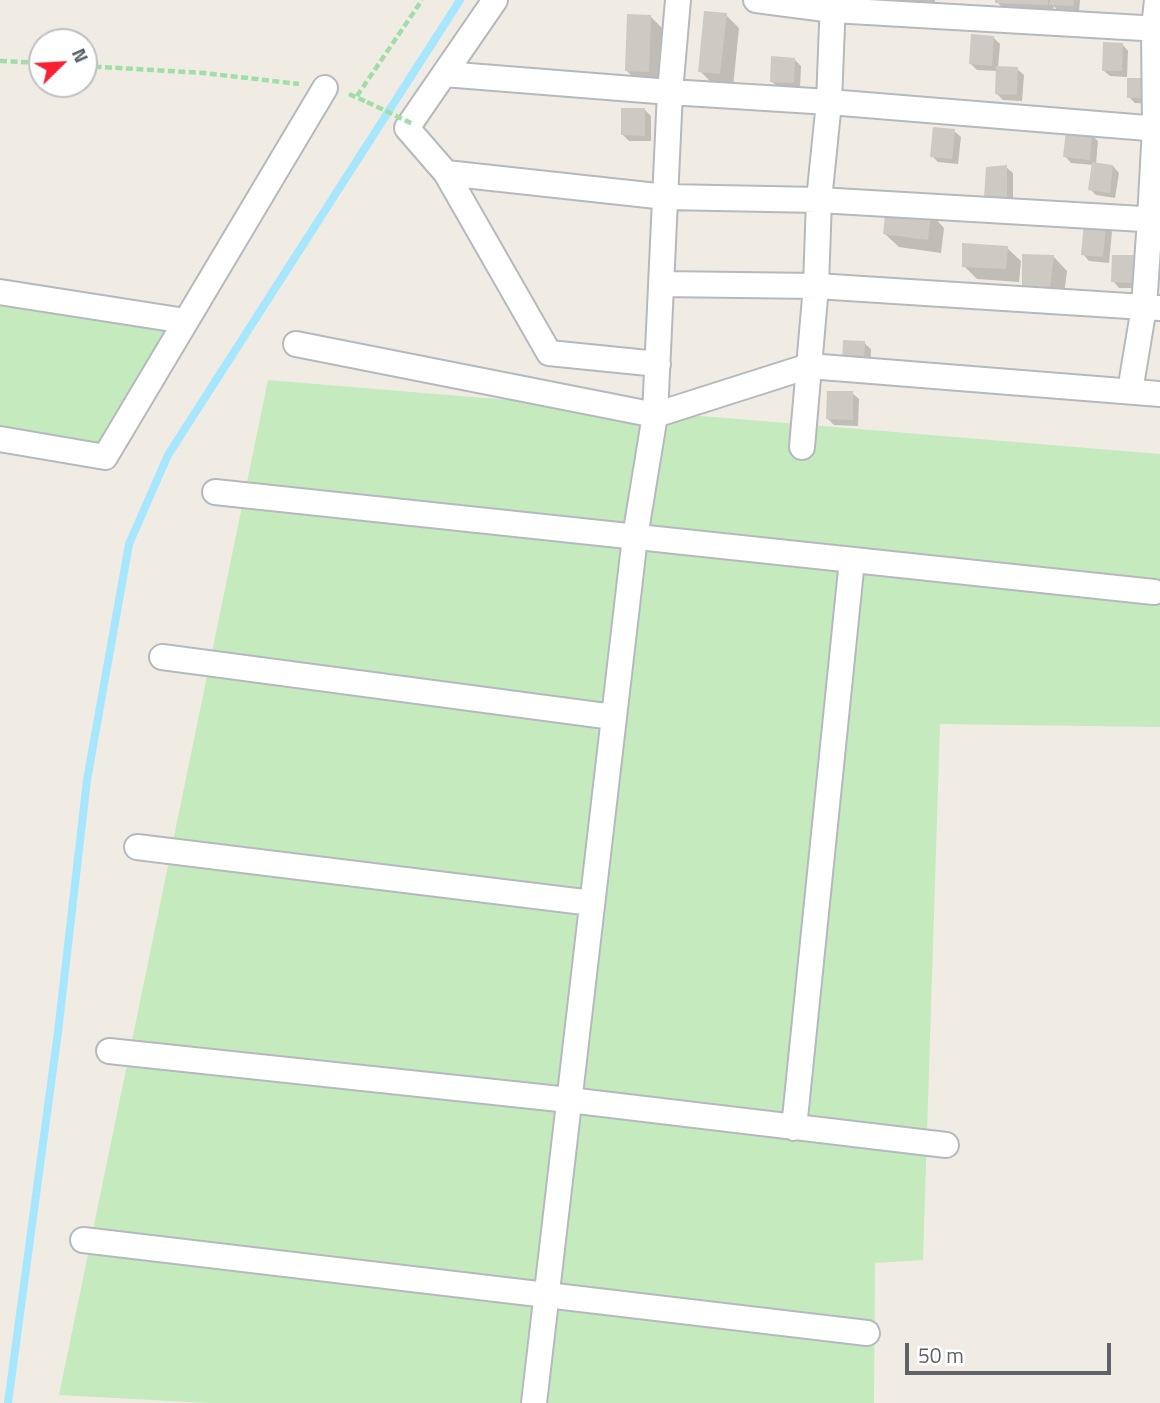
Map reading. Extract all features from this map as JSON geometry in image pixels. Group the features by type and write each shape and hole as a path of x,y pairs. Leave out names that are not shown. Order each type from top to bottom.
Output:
{"street":[{"path":"495,0 407,128 446,173 549,353 658,364"},
{"path":"534,1403 635,537 655,415 670,92 678,0"},
{"path":"756,0 1157,28"},
{"path":"1130,391 1152,307 1158,128 1157,0"},
{"path":"802,447 816,286 819,200 829,102 834,5"},
{"path":"444,74 1158,128"},
{"path":"0,439 105,457 325,88"},
{"path":"446,173 666,197 819,200 1155,220"},
{"path":"661,284 816,286 1152,307"},
{"path":"0,292 186,321"},
{"path":"296,344 655,415 809,366 1160,394"},
{"path":"215,492 1154,592"},
{"path":"794,1128 852,560"},
{"path":"162,657 613,717"},
{"path":"137,847 592,903"},
{"path":"109,1051 569,1100 946,1145"},
{"path":"83,1240 867,1334"}],"path":[{"path":"357,96 422,0"},
{"path":"0,61 28,62"},
{"path":"98,67 204,73 325,88 357,96 413,124"}],"green space":[{"path":"0,295 171,319 105,456 0,439"},
{"path":"268,380 1160,454 1160,727 940,724 923,1260 875,1263 874,1403 209,1403 59,1395"}],"building":[{"path":"995,0 1048,0 1048,5 995,3"},
{"path":"1050,0 1074,0 1073,6 1049,5"},
{"path":"704,11 727,13 720,74 698,72"},
{"path":"627,14 651,15 649,72 625,71"},
{"path":"971,34 994,36 992,66 969,64"},
{"path":"1103,42 1123,43 1122,71 1102,71"},
{"path":"771,56 795,58 794,83 770,82"},
{"path":"996,66 1018,67 1017,95 995,94"},
{"path":"1127,78 1145,78 1145,98 1127,98"},
{"path":"621,108 645,108 645,136 621,135"},
{"path":"933,127 955,129 952,159 930,157"},
{"path":"1066,130 1092,133 1090,160 1063,157"},
{"path":"1092,162 1113,165 1110,193 1088,190"},
{"path":"1007,165 1007,199 984,198 986,167"},
{"path":"886,206 931,212 928,240 883,234"},
{"path":"1084,222 1106,224 1103,257 1081,255"},
{"path":"962,243 1008,246 1006,269 962,267"},
{"path":"1022,254 1054,255 1050,289 1022,286"},
{"path":"1112,255 1134,255 1134,283 1111,282"},
{"path":"843,340 865,341 864,363 842,362"},
{"path":"827,391 853,391 853,420 826,419"}],"waterway":[{"path":"8,1403 58,1032 87,780 129,544 168,455 460,0"}]}
